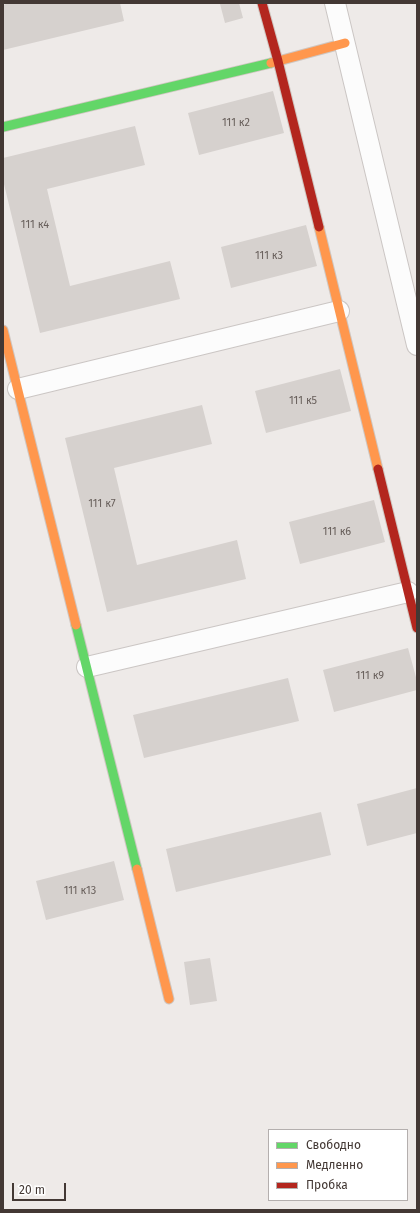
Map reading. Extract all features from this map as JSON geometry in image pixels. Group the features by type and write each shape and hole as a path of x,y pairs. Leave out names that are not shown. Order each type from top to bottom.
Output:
{"street":[{"path":"262,3 278,61 417,628"},
{"path":"335,3 417,344"},
{"path":"3,127 278,61 345,43"},
{"path":"18,389 339,311"},
{"path":"3,330 169,999"},
{"path":"87,667 408,592"}],"building":[{"path":"9,3 120,3 124,21 3,50 3,5"},
{"path":"239,3 243,18 225,23 220,4"},
{"path":"273,91 284,133 199,155 188,113"},
{"path":"135,126 145,165 47,189 70,286 170,261 180,299 40,333 3,180 3,158"},
{"path":"306,225 317,266 231,288 221,247"},
{"path":"340,369 351,411 266,433 255,391"},
{"path":"202,405 212,444 114,468 137,565 237,540 246,579 107,612 65,438"},
{"path":"374,500 385,542 300,564 289,522"},
{"path":"408,648 417,681 417,690 334,712 323,670"},
{"path":"288,678 299,721 144,758 133,715"},
{"path":"417,788 417,833 367,846 357,804"},
{"path":"321,812 331,855 176,892 166,849"},
{"path":"114,861 124,900 46,920 36,881"},
{"path":"210,958 217,1001 190,1005 184,962"}],"traffic: fast":[{"path":"3,127 271,63"},
{"path":"76,625 137,869"}],"traffic: slow":[{"path":"271,63 345,43"},
{"path":"319,227 378,469"},
{"path":"3,330 76,625"},
{"path":"137,869 169,999"}],"traffic: jam":[{"path":"262,3 278,61 319,227"},
{"path":"378,469 417,628"}]}
